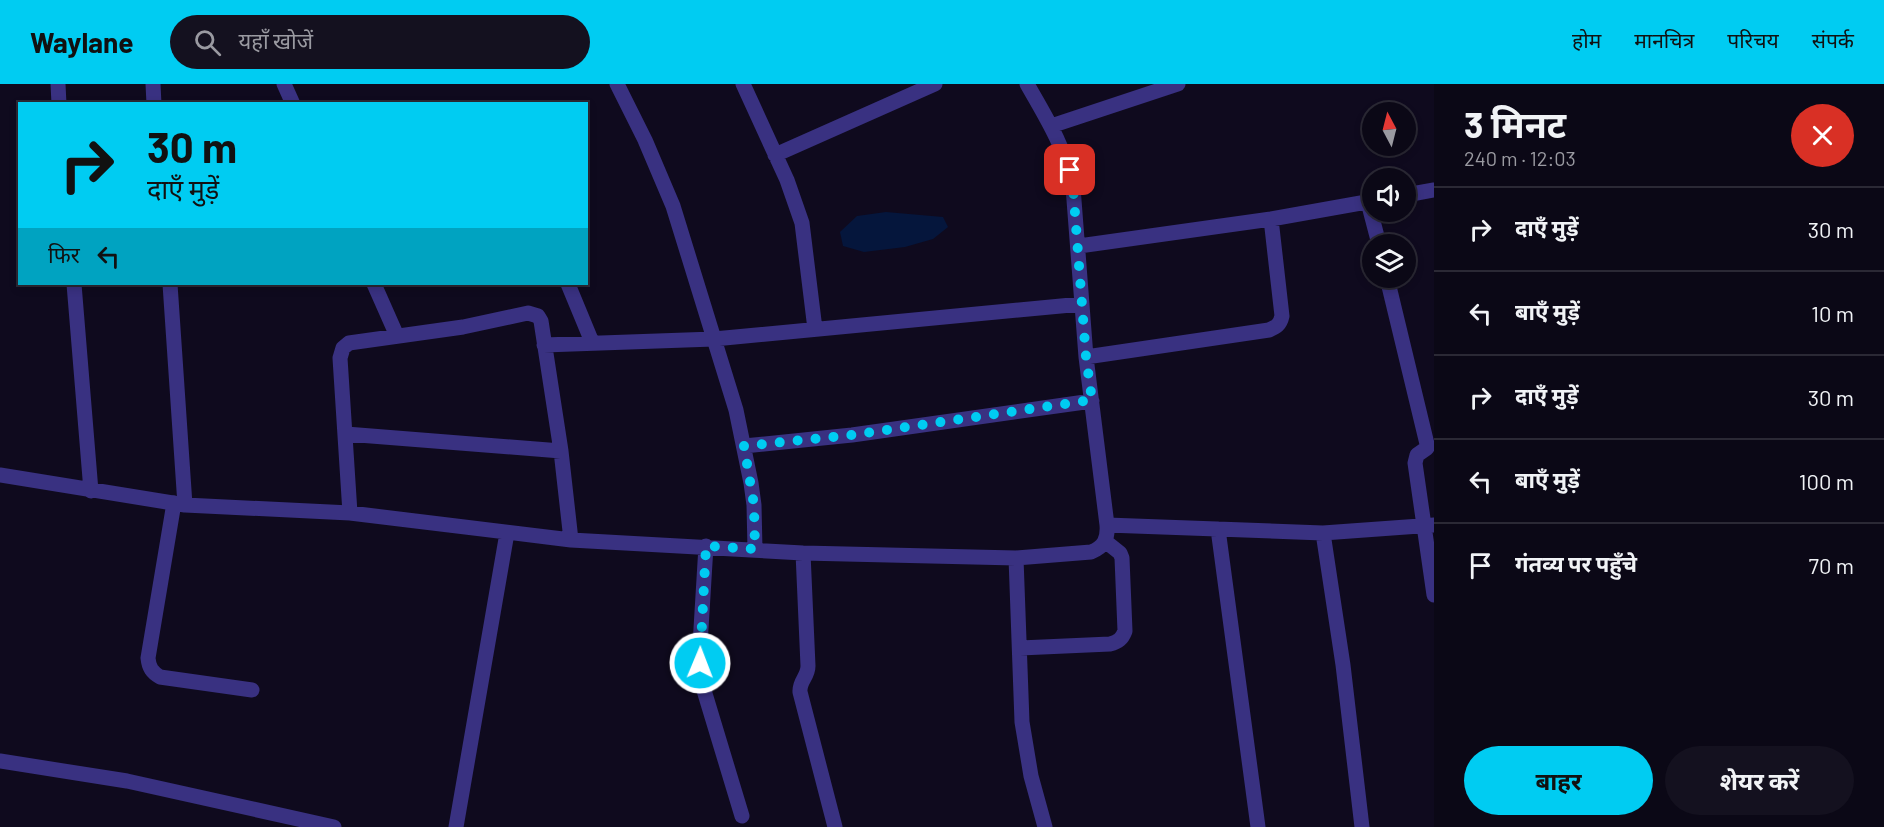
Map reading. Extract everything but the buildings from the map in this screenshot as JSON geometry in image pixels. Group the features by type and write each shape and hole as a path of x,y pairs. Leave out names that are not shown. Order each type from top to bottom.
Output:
{"street":[{"path":"58,84 59,102"},
{"path":"153,84 154,102"},
{"path":"285,84 292,102"},
{"path":"617,84 645,140 673,206 736,410 754,505 755,549"},
{"path":"743,84 794,198 802,223 815,329"},
{"path":"775,154 935,84"},
{"path":"0,476 179,504 350,513 571,540 803,553 1016,558 1091,552 1101,547 1108,534 1086,357 1079,246 1070,170 1051,126 1027,84"},
{"path":"1051,126 1178,84"},
{"path":"1416,193 1434,190"},
{"path":"1079,246 1271,219 1362,202"},
{"path":"1086,357 1269,330 1276,327 1282,316 1271,219"},
{"path":"74,285 91,491"},
{"path":"170,285 179,504 148,658 149,666 152,672 160,677 252,690"},
{"path":"374,285 397,336"},
{"path":"568,285 592,342"},
{"path":"1389,288 1427,444 1427,448 1417,455 1415,463 1428,525 1434,595"},
{"path":"544,345 714,339 1082,304"},
{"path":"350,513 340,358 343,348 349,343 463,327 528,313 538,316 544,345 561,451 571,540"},
{"path":"744,446 852,435 1092,400"},
{"path":"346,434 561,451"},
{"path":"1107,525 1323,533 1428,525"},
{"path":"1218,529 1258,827"},
{"path":"456,827 507,533"},
{"path":"1323,533 1343,665 1362,827"},
{"path":"1020,648 1110,644 1117,642 1123,636 1125,631 1122,558 1120,553 1105,541"},
{"path":"706,546 700,645 703,687 742,816"},
{"path":"803,553 808,666 807,675 801,681 800,692 835,827"},
{"path":"1016,558 1022,722 1031,776 1045,827"},
{"path":"0,760 127,781 334,827"}],"water":[{"path":"886,212 943,217 948,227 933,239 905,247 864,252 843,246 840,232 857,216"}],"route":[{"path":"700,663 706,546 755,549 754,505 744,446 852,435 1092,400 1086,357 1079,246 1070,170"}]}
